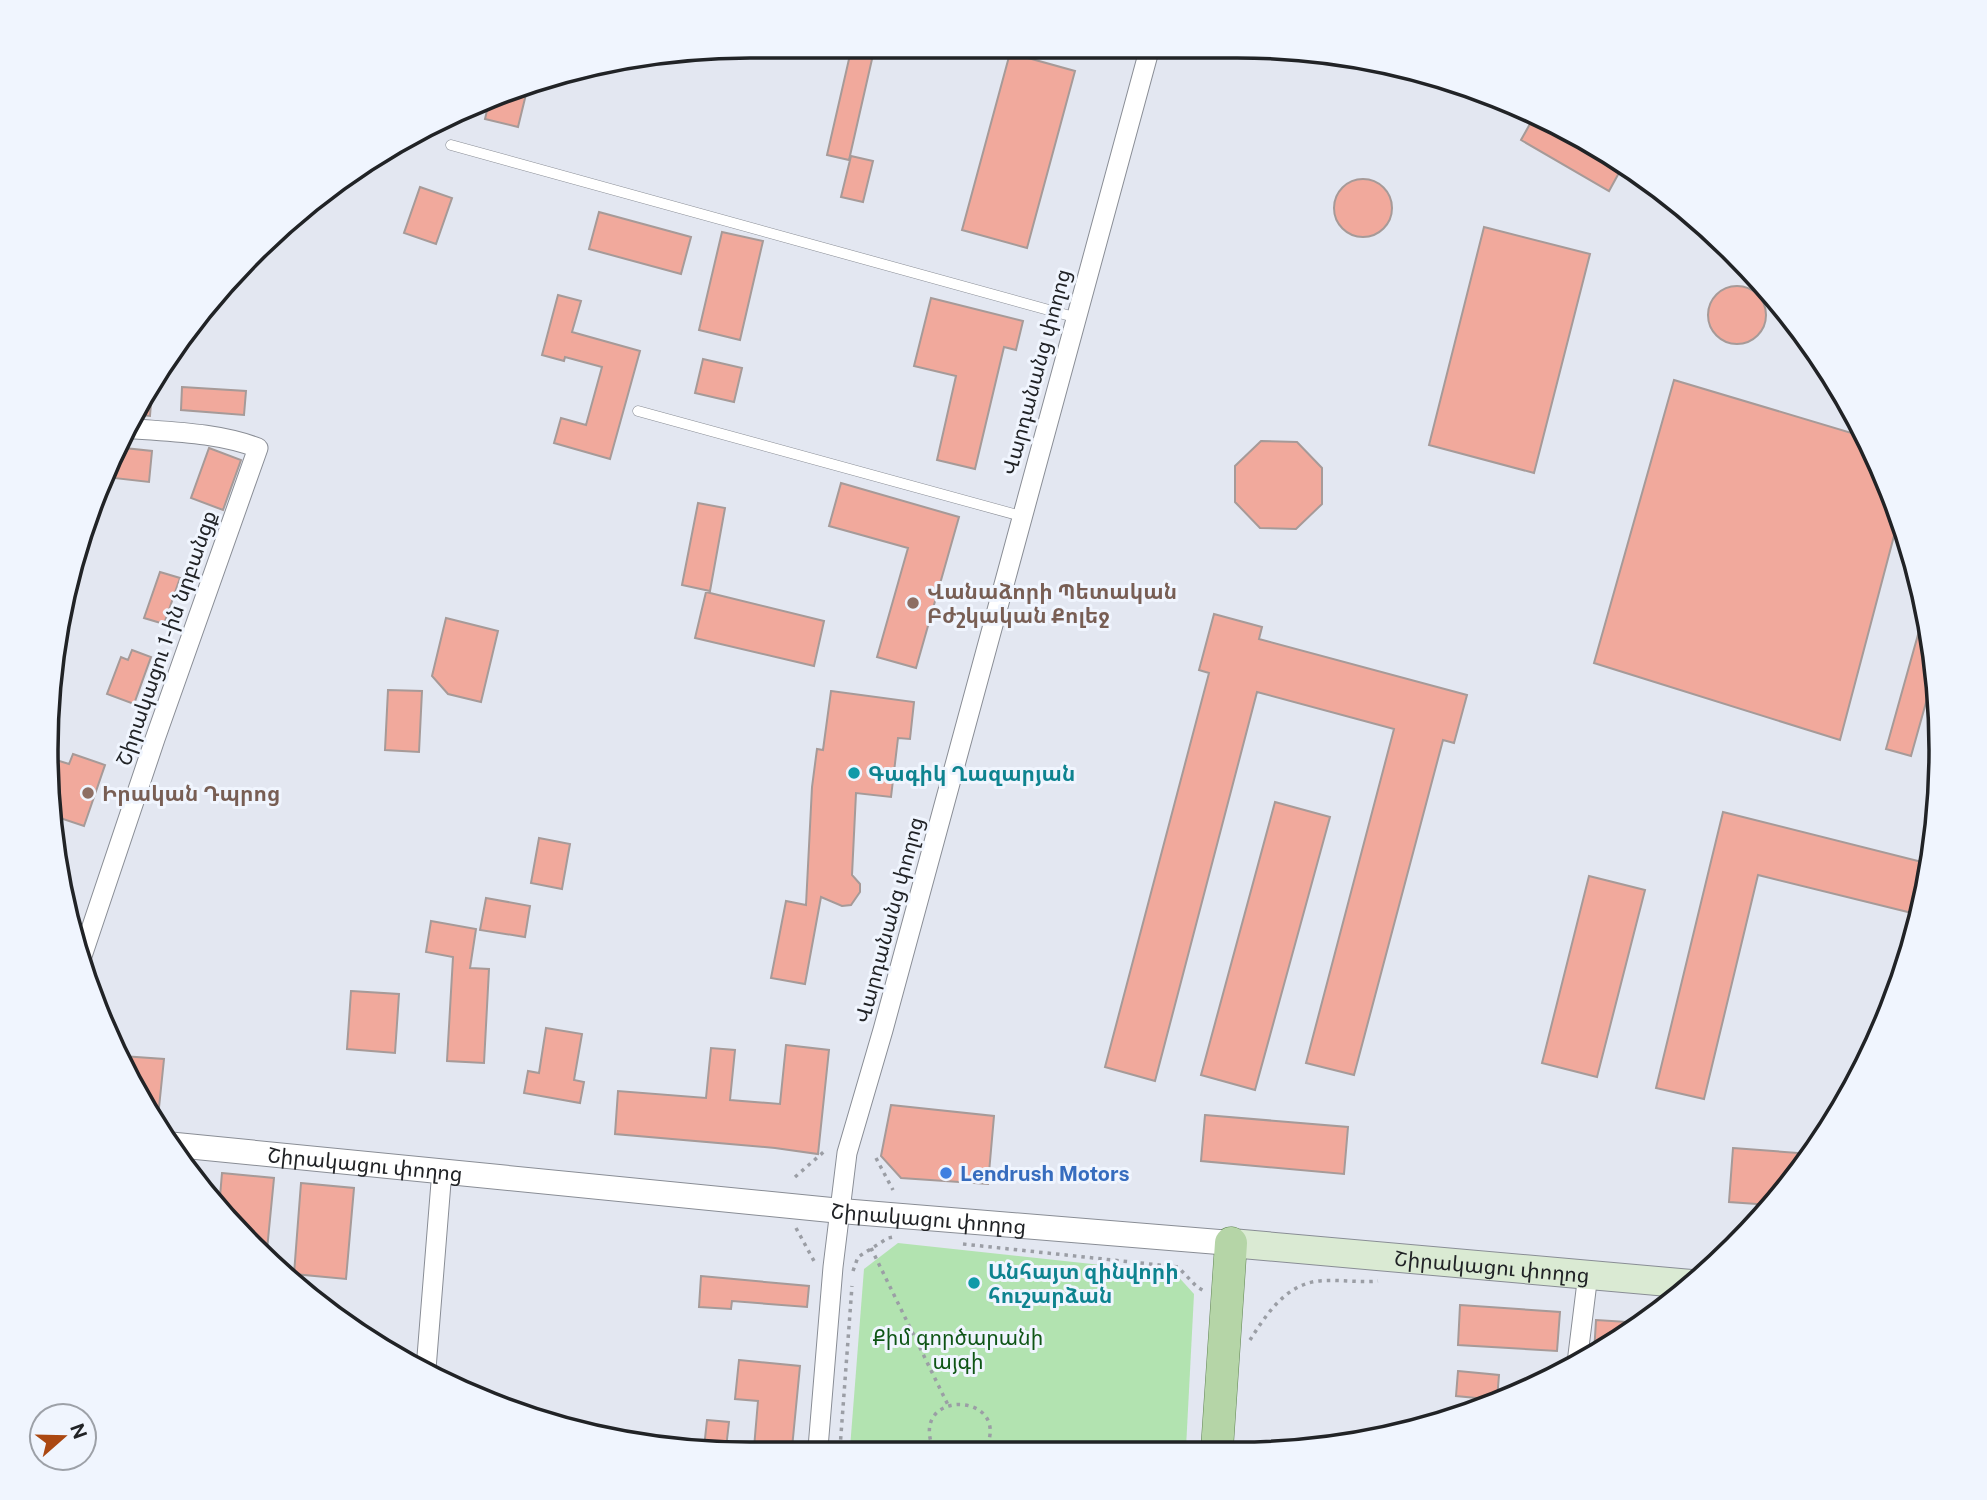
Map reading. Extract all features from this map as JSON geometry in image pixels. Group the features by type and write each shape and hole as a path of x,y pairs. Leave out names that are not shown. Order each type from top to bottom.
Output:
{"main road":[{"name":"Շիրակացու փողոց","path":"1231,1243 1678,1283"},
{"path":"1217,1442 1231,1243"}],"street":[{"name":"Վարդանանց փողոց","path":"818,1442 832,1267 847,1153 883,1030 1074,317 1147,58"},
{"name":"Շիրակացու 1-ին նրբանցք","path":"86,945 163,714 258,448 237,440 218,437 137,429"},
{"name":"Շիրակացու փողոց","path":"182,1145 841,1211 1231,1243"},
{"path":"427,1362 442,1170"},
{"path":"1578,1352 1588,1274"}],"lane":[{"path":"451,145 1074,317"},
{"path":"638,411 1021,516"}],"path":[{"path":"795,1177 827,1149"},
{"path":"876,1158 893,1190"},
{"path":"791,1220 817,1266"},
{"path":"840,1442 853,1269 859,1257 871,1248 888,1238 898,1237"},
{"path":"952,1243 1178,1267 1197,1287 1206,1292"},
{"path":"871,1248 948,1405"},
{"path":"1248,1342 1276,1303 1304,1285 1327,1281 1378,1281"},
{"path":"931,1442 929,1428 933,1418 948,1405 958,1403 968,1404 985,1416 990,1436 988,1442"}],"green space":[{"name":"Քիմ գործարանի այգի","path":"898,1243 1175,1273 1194,1294 1186,1442 850,1442 864,1269"}],"building":[{"path":"849,58 872,58 849,160 827,155"},
{"path":"1009,58 1028,58 1075,71 1027,248 962,230"},
{"path":"526,94 518,127 485,119 487,109"},
{"path":"1530,123 1619,172 1609,191 1521,140"},
{"path":"851,156 873,161 863,202 841,197"},
{"path":"1363,179 1374,181 1387,192 1392,208 1390,219 1379,232 1363,237 1352,235 1339,224 1334,208 1336,197 1347,184"},
{"path":"420,187 452,198 436,244 404,233"},
{"path":"599,212 691,237 681,274 589,249"},
{"path":"1484,227 1590,254 1534,473 1429,445"},
{"path":"722,232 763,241 740,340 699,330"},
{"path":"1726,288 1748,288 1761,298 1765,309 1764,326 1758,336 1748,342 1726,342 1716,336 1710,326 1710,304 1716,294"},
{"path":"558,295 581,301 572,332 640,351 610,459 554,443 561,418 586,425 602,367 565,357 564,361 542,355"},
{"path":"931,298 1023,321 1016,350 1004,347 975,469 937,460 956,376 914,366"},
{"path":"703,359 742,368 734,402 695,393"},
{"path":"1674,380 1852,433 1877,485 1895,533 1840,740 1594,663"},
{"path":"182,387 246,391 244,415 181,410"},
{"path":"151,402 150,416 144,415"},
{"path":"1261,441 1297,442 1322,468 1322,504 1296,529 1260,528 1235,502 1235,466"},
{"path":"127,448 152,451 149,482 113,478"},
{"path":"209,448 241,460 223,510 191,498"},
{"name":"Վանաձորի Պետական Բժշկական Քոլեջ","path":"841,483 959,517 916,668 877,657 908,548 829,526"},
{"path":"698,503 725,508 710,591 682,585"},
{"path":"160,572 180,578 164,624 144,618"},
{"path":"706,592 824,621 814,666 695,638"},
{"path":"1214,614 1262,627 1259,639 1467,695 1454,743 1443,740 1354,1075 1306,1063 1394,729 1257,692 1155,1081 1105,1067 1209,673 1199,670"},
{"path":"446,618 498,631 481,702 448,694 432,676"},
{"path":"1919,632 1927,698 1911,756 1886,749"},
{"path":"132,650 151,657 134,704 107,694 121,657 128,660"},
{"path":"388,690 422,691 419,752 385,750"},
{"path":"831,691 914,702 910,739 898,738 891,797 856,793 852,875 860,884 860,892 851,905 842,906 821,897 805,984 771,978 786,901 806,905 812,787 817,749 823,750"},
{"path":"73,754 105,765 84,826 62,819 58,761 69,764"},
{"path":"1275,802 1330,817 1255,1090 1201,1075"},
{"path":"1723,812 1920,861 1910,912 1758,875 1704,1099 1656,1088"},
{"path":"539,838 570,844 562,889 531,883"},
{"path":"1589,876 1645,890 1597,1077 1542,1063"},
{"path":"486,898 530,906 525,937 480,930"},
{"path":"431,921 476,929 470,968 489,969 484,1063 447,1061 453,957 426,952"},
{"path":"351,991 399,994 395,1053 347,1049"},
{"path":"546,1028 582,1034 574,1080 584,1082 580,1103 524,1093 528,1071 539,1073"},
{"path":"786,1045 829,1050 818,1154 615,1134 618,1091 706,1098 711,1048 735,1050 730,1100 780,1104"},
{"path":"129,1057 164,1059 159,1110"},
{"path":"891,1105 994,1116 988,1184 901,1178 881,1156"},
{"path":"1205,1115 1348,1127 1344,1174 1201,1161"},
{"path":"1733,1148 1799,1153 1759,1204 1729,1202"},
{"path":"222,1173 274,1178 267,1245 230,1206 220,1194"},
{"path":"301,1183 354,1188 346,1279 299,1275 294,1270"},
{"path":"701,1276 809,1286 807,1307 732,1301 731,1309 699,1307"},
{"path":"1460,1305 1560,1312 1557,1351 1458,1345"},
{"path":"1596,1320 1627,1322 1622,1326 1595,1343"},
{"path":"739,1360 800,1366 793,1442 755,1442 758,1401 735,1399"},
{"path":"1458,1371 1499,1375 1498,1392 1480,1398 1456,1396"},
{"path":"707,1420 729,1422 727,1441 705,1441"}],"place":[{"name":"Վանաձորի Պետական Բժշկական Քոլեջ","path":"913,603"},
{"name":"Գագիկ Ղազարյան","path":"854,773"},
{"name":"Իրական Դպրոց","path":"88,793"},
{"name":"Lendrush Motors","path":"946,1173"},
{"name":"Անհայտ զինվորի հուշարձան","path":"974,1283"}]}
